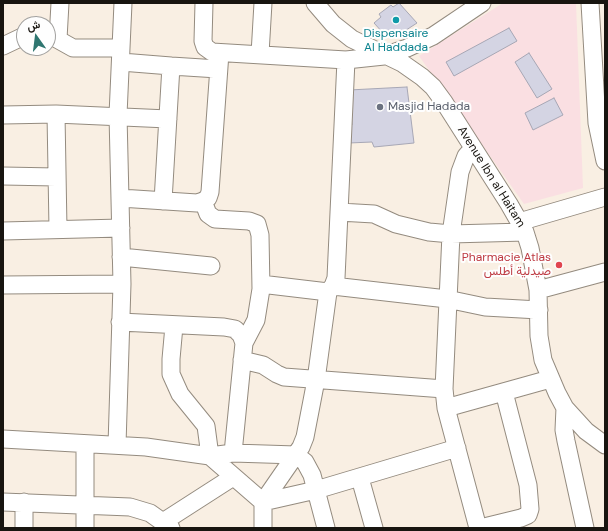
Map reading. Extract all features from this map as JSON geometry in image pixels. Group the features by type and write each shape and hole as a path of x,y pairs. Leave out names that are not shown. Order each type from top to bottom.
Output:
{"street":[{"path":"56,22 60,3"},
{"path":"117,444 122,284 118,116 123,3"},
{"path":"120,198 197,203 208,198 210,192 219,61 208,50 202,41 204,3"},
{"path":"260,54 263,3"},
{"name":"Avenue Ibn al Haitam","path":"315,3 333,24 352,39 384,56 402,63 433,86 509,204 522,227 530,248 538,290 539,336 543,360 550,379 565,408 586,431 605,445"},
{"path":"56,39 73,48 121,55 171,66 219,61 260,54 346,60 384,56 433,36 482,3"},
{"path":"590,3 605,161"},
{"path":"3,46 16,40"},
{"path":"263,528 263,502 296,455 305,437 331,289 337,268 346,60"},
{"path":"163,201 171,66"},
{"path":"3,115 56,114 168,119"},
{"path":"56,114 58,229"},
{"path":"473,148 466,156 460,172 451,234 444,389 446,408 479,528 521,518 528,514 530,509 528,485 504,392"},
{"path":"3,176 56,177"},
{"path":"339,212 374,214 411,229 451,234 522,227 605,197"},
{"path":"204,201 208,214 215,219 250,221 257,224 260,235 261,289 256,320 243,351"},
{"path":"3,231 120,228"},
{"path":"121,257 211,266"},
{"path":"538,290 605,272"},
{"path":"3,285 122,284"},
{"path":"261,289 269,285 331,289 447,299 485,307 539,310"},
{"path":"120,322 174,326 224,327 235,329 241,335 243,351 234,453"},
{"path":"174,326 171,374 180,394 206,426 210,456 263,502"},
{"path":"243,351 277,374 284,377 444,389"},
{"path":"446,408 550,379"},
{"path":"565,408 564,430 586,528"},
{"path":"3,440 117,444 210,456 234,453 296,455 305,462 309,468 326,528"},
{"path":"85,444 85,528"},
{"path":"263,502 360,478 457,448"},
{"path":"3,502 130,507 143,509 167,525 233,477"},
{"path":"360,478 374,528"},
{"path":"24,502 24,528"}],"shaded area":[{"path":"503,3 576,3 583,188 524,204 419,56"}],"building":[{"name":"Dispensaire Al Haddada","path":"399,3 417,23 400,34 397,31 392,34 389,30 384,34 374,23 381,17 379,14 391,5 393,7"},
{"path":"509,28 517,41 454,76 446,62"},
{"path":"529,53 552,89 537,98 515,62"},
{"name":"Masjid Hadada","path":"407,87 414,143 374,147 372,142 349,143 347,125 352,125 349,90"},
{"path":"554,98 563,115 533,130 525,113"}],"place":[{"name":"Dispensaire Al Haddada","path":"396,20"},
{"name":"Masjid Hadada","path":"380,107"},
{"name":"Pharmacie Atlas صيدلية أطلس","path":"559,265"}]}
